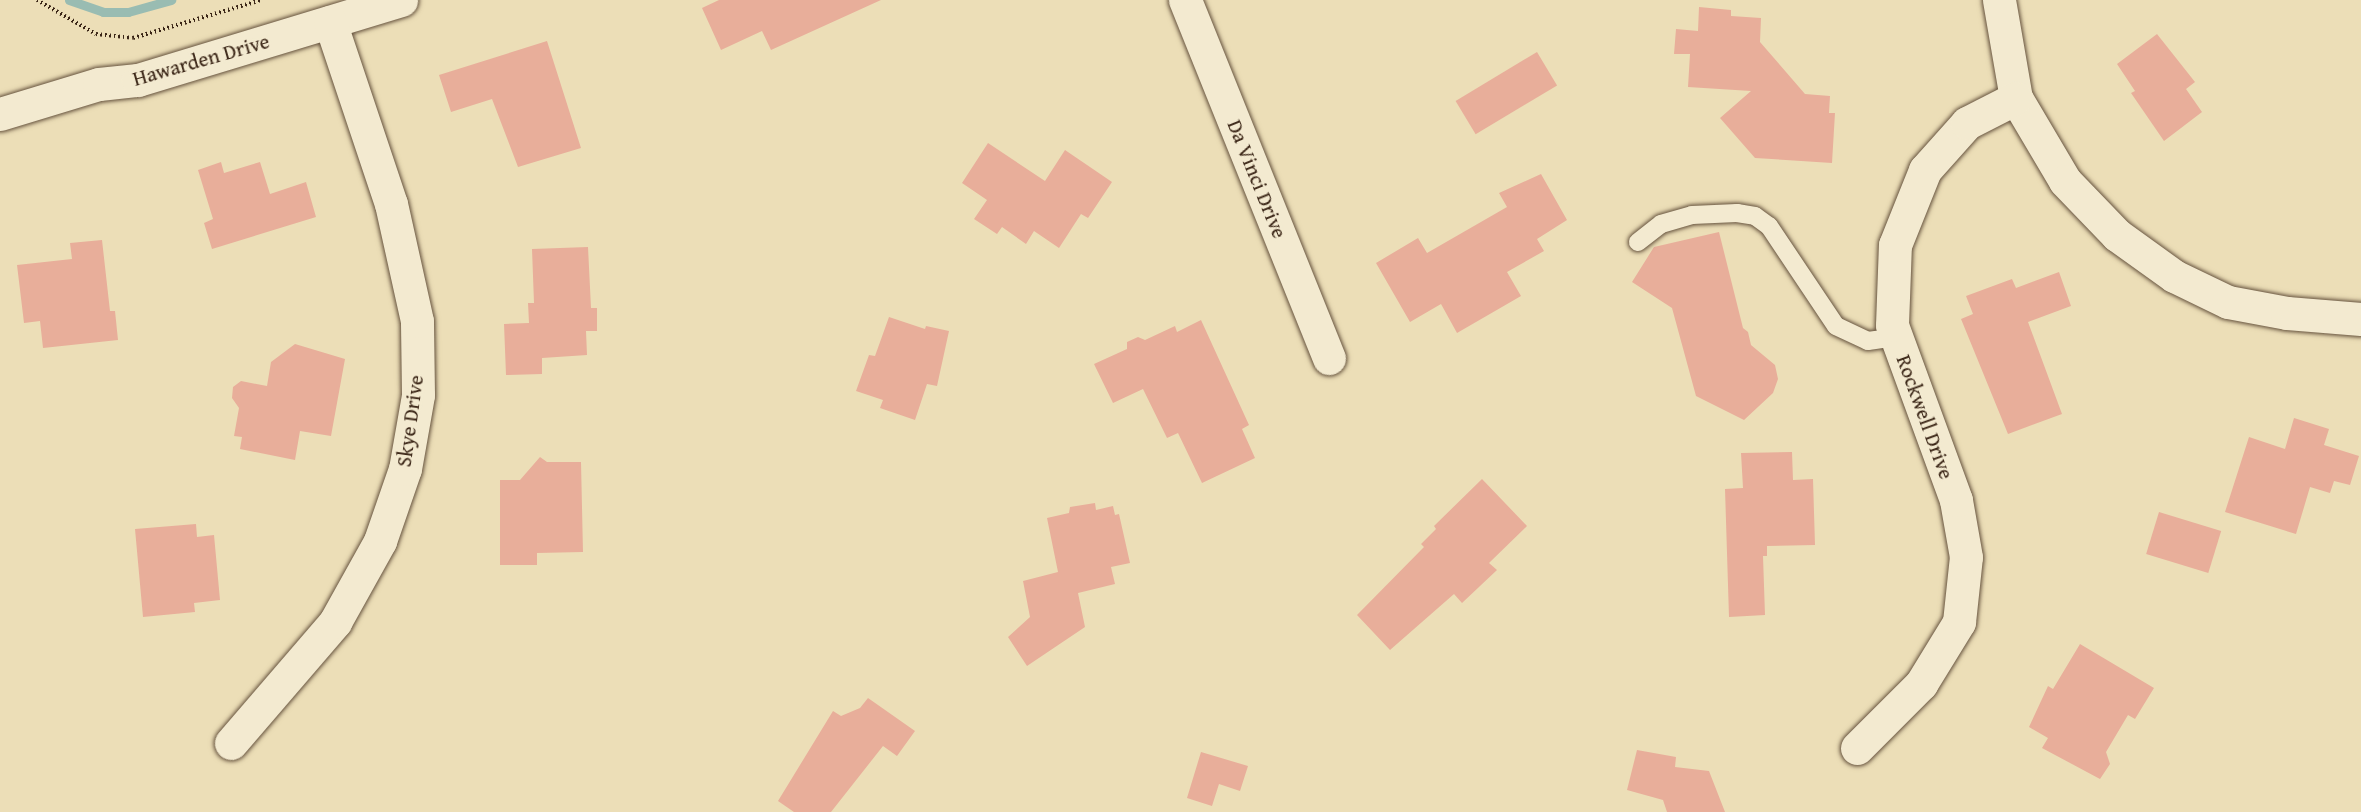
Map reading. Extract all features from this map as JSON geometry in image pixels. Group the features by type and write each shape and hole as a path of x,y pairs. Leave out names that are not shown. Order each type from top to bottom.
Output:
{"street":[{"name":"Hawarden Drive","path":"0,114 99,84 138,80 401,0"},
{"name":"Da Vinci Drive","path":"1185,0 1329,358"},
{"path":"1999,0 2016,98 2065,181 2117,235 2174,276 2228,302 2287,313 2361,319"},
{"name":"Skye Drive","path":"231,743 335,622 380,541 405,469 418,395 417,321 391,204 330,22"},
{"name":"Rockwell Drive","path":"1857,748 1921,684 1959,622 1965,567 1956,500 1892,325 1895,245 1924,170 1967,123 2016,98"}],"lane":[{"path":"1638,242 1661,225 1692,215 1737,213 1755,216 1769,226 1836,326 1856,339 1868,341 1896,337"}],"path":[{"path":"37,0 96,34 133,38 261,0"}],"building":[{"path":"719,0 881,0 771,50 762,31 721,50 702,8"},
{"path":"1699,7 1731,10 1731,16 1761,18 1760,42 1805,94 1830,96 1829,113 1835,113 1832,163 1755,158 1720,118 1751,91 1688,87 1690,54 1674,54 1676,29 1698,31"},
{"path":"2157,34 2195,82 2186,89 2202,112 2164,141 2131,93 2135,91 2117,64"},
{"path":"547,41 581,148 518,167 492,99 451,112 439,75"},
{"path":"1537,52 1557,85 1476,134 1456,101"},
{"path":"988,143 1045,181 1065,150 1112,182 1088,218 1081,214 1059,248 1034,231 1026,244 1002,227 997,234 974,219 987,200 962,183"},
{"path":"221,162 224,173 260,162 270,194 306,182 316,217 212,249 204,223 213,219 198,170"},
{"path":"1541,174 1567,220 1537,239 1544,251 1507,272 1521,296 1457,333 1441,304 1410,322 1376,263 1418,238 1427,253 1507,207 1499,193"},
{"path":"1719,232 1743,328 1748,332 1751,345 1775,365 1778,379 1773,393 1744,420 1696,396 1672,308 1632,282 1654,247"},
{"path":"102,240 110,311 115,311 118,340 43,348 40,321 24,323 17,265 72,259 70,243"},
{"path":"588,247 591,308 597,308 597,331 586,331 587,355 542,358 542,374 506,375 504,324 529,323 528,303 534,303 532,249"},
{"path":"2059,272 2071,306 2028,322 2062,414 2008,434 1961,319 1973,314 1966,296 2012,279 2016,288"},
{"path":"889,317 925,329 926,326 949,331 937,386 927,384 915,420 880,408 883,400 856,391 869,355 875,356"},
{"path":"1201,320 1249,425 1242,429 1255,458 1202,483 1178,433 1167,438 1143,389 1113,403 1094,364 1127,349 1127,342 1138,337 1145,340 1175,326 1177,332"},
{"path":"295,344 345,359 331,436 300,431 295,460 240,449 242,437 234,436 239,408 232,398 233,387 241,381 267,386 271,362"},
{"path":"2294,418 2329,429 2324,445 2359,456 2350,485 2334,481 2330,493 2310,487 2296,534 2225,512 2249,437 2285,449"},
{"path":"1792,452 1793,480 1813,479 1815,545 1767,546 1767,556 1763,556 1765,615 1729,617 1725,489 1743,488 1741,453"},
{"path":"540,457 547,462 581,462 583,552 537,553 537,565 500,565 500,480 520,480"},
{"path":"1482,479 1527,526 1489,563 1497,570 1462,603 1454,594 1390,650 1357,615 1424,547 1421,544 1436,529 1434,526"},
{"path":"1095,503 1096,510 1113,506 1115,515 1119,514 1130,563 1111,567 1115,584 1078,593 1085,627 1027,666 1008,637 1030,617 1023,581 1058,572 1047,518 1069,513 1070,507"},
{"path":"2159,512 2221,531 2208,573 2146,554"},
{"path":"196,524 197,537 214,535 220,600 194,603 195,612 143,617 135,529"},
{"path":"2080,644 2154,688 2135,719 2128,715 2106,752 2110,764 2100,779 2042,748 2048,738 2029,727 2048,686 2053,689"},
{"path":"868,698 915,731 897,756 883,746 831,812 794,812 778,801 833,711 841,716 860,708"},
{"path":"1637,750 1676,757 1675,767 1709,771 1725,812 1667,812 1663,800 1627,790"},
{"path":"1201,752 1248,766 1240,791 1219,784 1212,806 1187,798"}],"waterway":[{"path":"69,0 103,12 128,12 171,0"}]}
